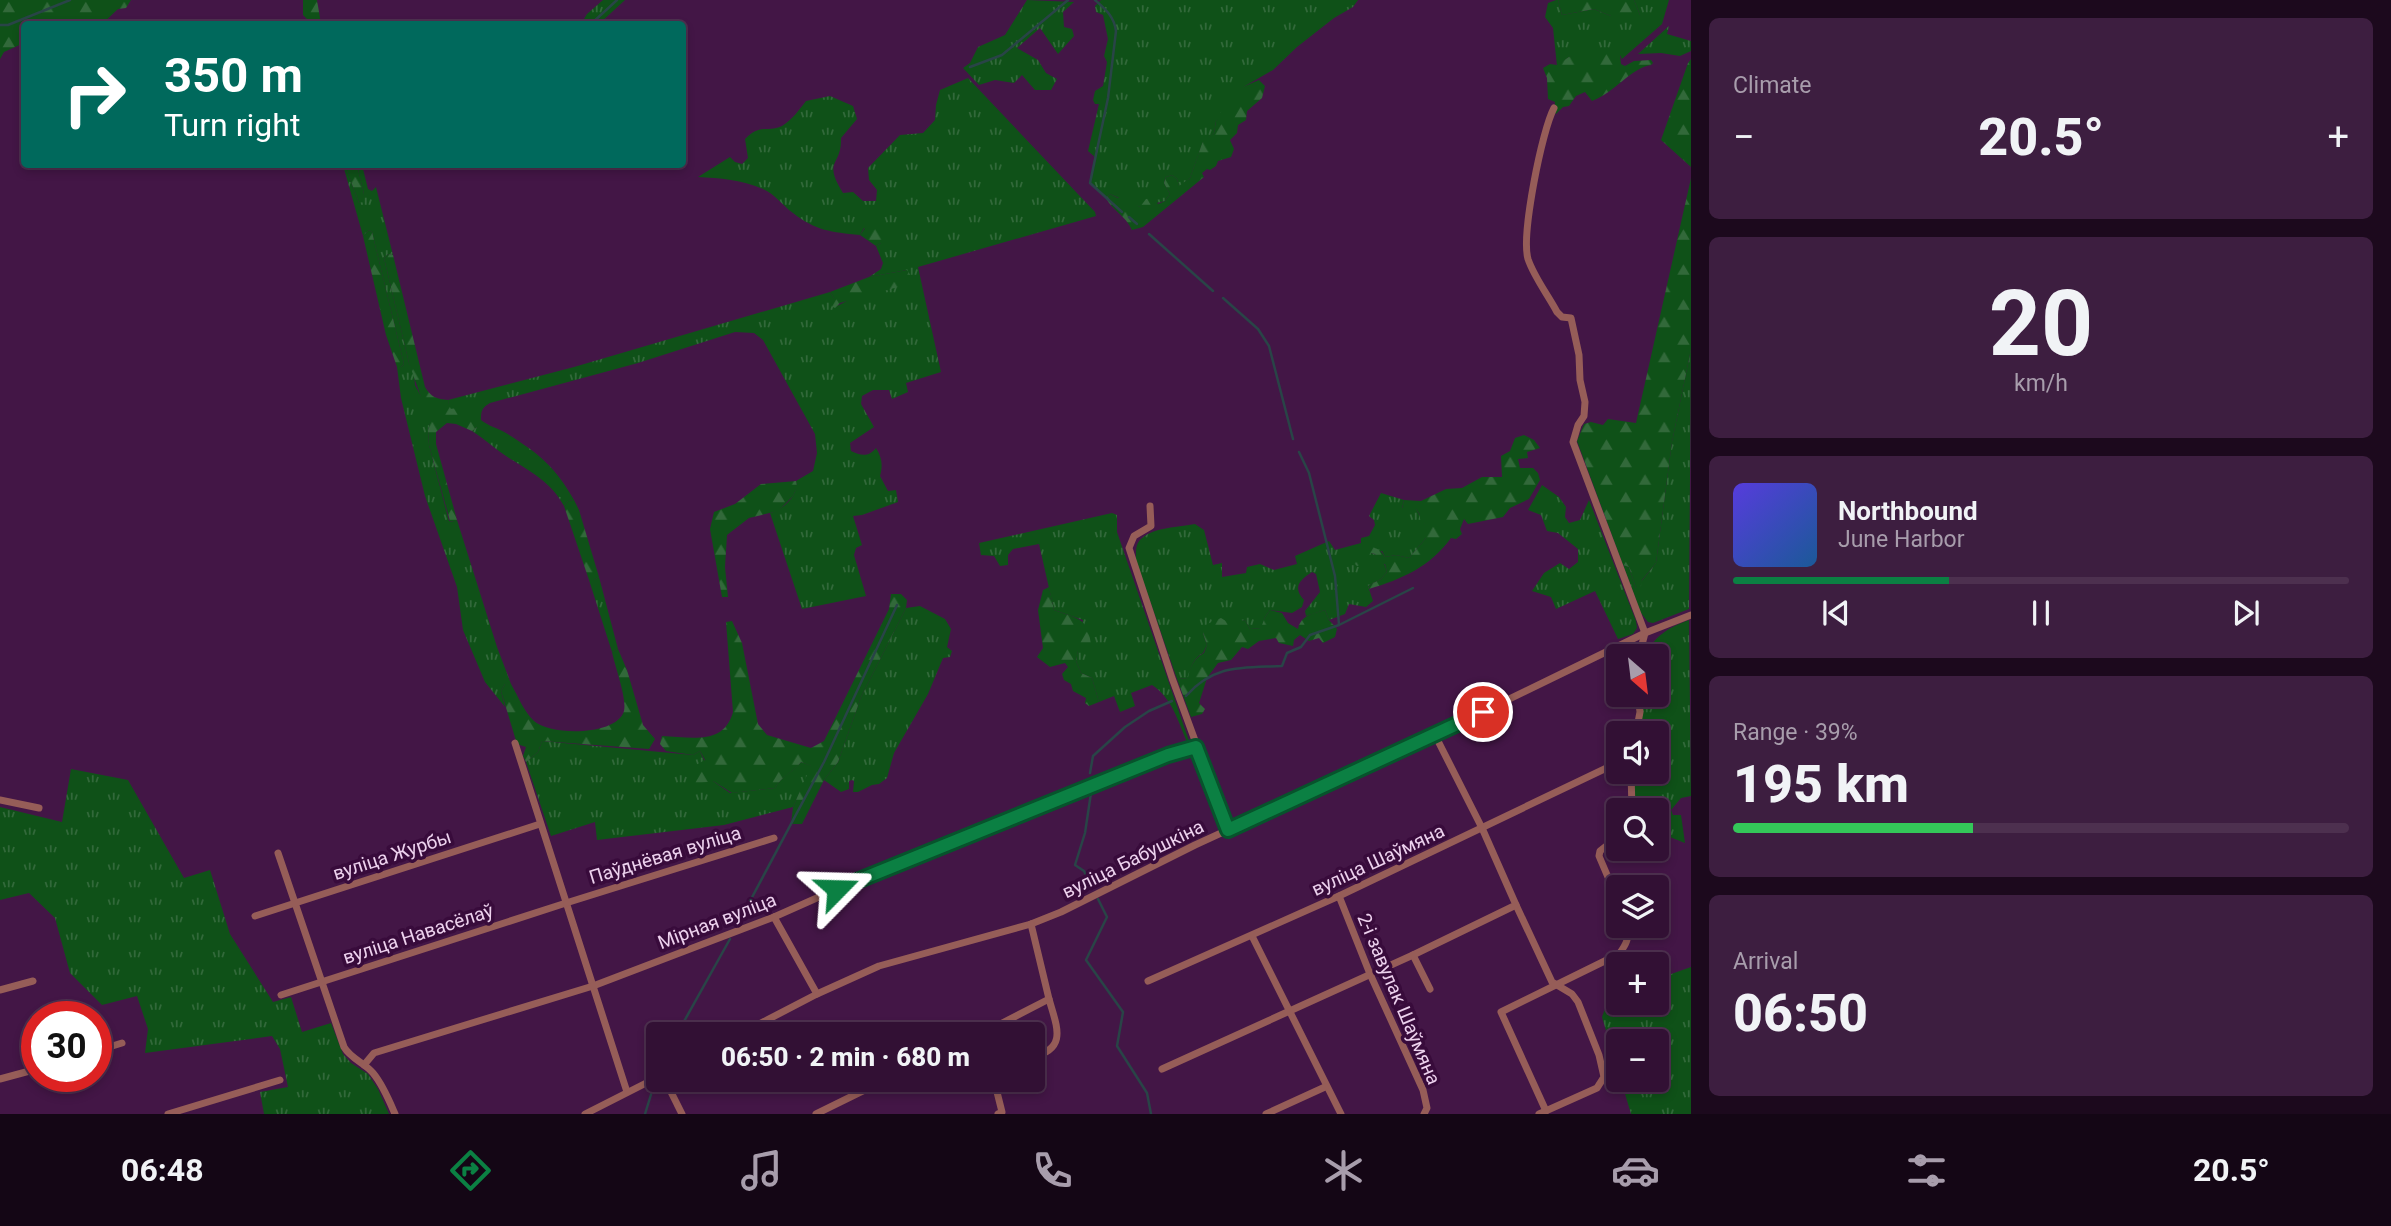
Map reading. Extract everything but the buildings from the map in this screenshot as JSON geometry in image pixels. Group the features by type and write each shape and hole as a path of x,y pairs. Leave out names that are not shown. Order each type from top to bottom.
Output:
{"street":[{"path":"1554,108 1547,126 1531,198 1528,258 1557,312 1562,317 1571,318 1585,402 1584,416 1573,442 1644,633 1642,644"},
{"path":"1150,506 1151,526 1134,536 1129,548 1196,747 1228,830"},
{"name":"вуліца Бабушкіна","path":"763,1022 879,966 1031,924 1061,912 1121,880 1435,735 1644,633 1691,615"},
{"path":"1435,735 1482,828 1534,949 1555,985 1572,994 1578,1002 1594,1042 1604,1077 1597,1088 1543,1113 1501,1012 1555,985 1619,954 1628,938"},
{"path":"515,743 628,1092"},
{"name":"Мірная вуліца","path":"364,1065 374,1053 593,986 774,917 1168,755 1196,747"},
{"name":"вуліца Шаўмяна","path":"1148,981 1339,896 1606,768"},
{"path":"0,800 39,808"},
{"name":"вуліца Журбы","path":"255,916 540,824"},
{"name":"Паўднёвая вуліца","path":"565,903 774,838"},
{"path":"1606,846 1600,851 1599,856 1607,875"},
{"path":"278,853 344,1047 352,1057 372,1072 395,1114"},
{"name":"2-і завулак Шаўмяна","path":"1339,896 1370,974 1423,1090 1427,1108 1424,1114"},
{"name":"вуліца Навасёлаў","path":"281,995 565,903"},
{"path":"1162,1069 1516,905"},
{"path":"774,917 817,994"},
{"path":"1031,924 1058,1034 1054,1046 1045,1054"},
{"path":"1252,936 1340,1114"},
{"path":"1413,955 1430,989"},
{"path":"0,990 33,981"},
{"path":"1005,1022 1049,999"},
{"path":"112,1047 122,1044"},
{"path":"0,1079 21,1073"},
{"path":"168,1114 280,1080"},
{"path":"585,1114 646,1083"},
{"path":"1266,1114 1325,1087"},
{"path":"671,1092 682,1114"},
{"path":"816,1114 861,1092"},
{"path":"997,1092 1001,1113"}],"green space":[{"path":"0,0 131,0 126,8 118,9 105,21 21,21 21,44 4,52 0,59"},
{"path":"303,0 317,0 320,21 308,21 303,15"},
{"path":"603,0 625,0 602,21 583,21"},
{"path":"1027,0 1074,2 1063,12 1064,27 1072,29 1074,36 1058,54 1040,28 1017,48 1038,60 1046,73 1057,79 1051,90 1035,90 1022,75 1014,83 995,80 979,85 963,68 970,63 978,47 1005,35"},
{"path":"1101,0 1358,0 1353,7 1297,47 1273,70 1245,86 1216,121 1214,133 1203,142 1190,178 1179,187 1177,179 1172,175 1166,177 1164,183 1170,194 1165,201 1140,207 1110,194 1106,198 1090,183 1095,157 1088,151 1099,104 1095,104 1093,100 1095,91 1103,86 1107,62 1104,56 1108,39 1103,15 1096,12 1095,6"},
{"path":"1556,0 1562,15 1594,9 1611,16 1640,15 1634,0 1669,0 1662,24 1622,59 1620,55 1569,57 1557,66 1553,28 1545,17 1548,3"},
{"path":"1558,0 1634,0 1640,15 1637,19 1611,16 1594,9 1562,15"},
{"path":"1669,26 1667,34 1691,41 1691,51 1680,56 1638,54"},
{"path":"1593,50 1620,55 1621,64 1625,66 1634,61 1651,60 1653,63 1636,71 1592,101 1585,92 1576,96 1569,106 1563,107 1556,114 1555,102 1548,99 1547,78 1543,68"},
{"path":"1691,59 1691,167 1661,140"},
{"path":"968,78 1096,216 918,267 941,372 906,383 908,392 892,399 889,390 873,390 862,396 861,404 874,427 850,443 851,451 861,455 871,453 876,448 881,462 880,476 888,491 896,490 898,502 853,516 862,545 856,548 854,555 866,596 802,609 770,513 789,501 795,491 796,481 813,471 817,453 815,434 763,340 754,333 735,332 638,363 485,406 481,420 527,447 545,461 560,478 574,500 568,501 564,506 540,478 472,431 477,427 477,420 449,409 448,400 574,367 830,292 835,307 907,270 869,277 881,269 883,263 876,246 881,243 864,228 860,235 824,230 801,219 763,189 723,179 698,177 730,157 742,164 748,158 745,139 751,134 782,126 806,101 830,96 853,106 857,119 841,138 841,147 833,168 837,182 843,193 853,192 863,201 876,201 877,190 869,180 868,168 900,135 923,133 935,120 940,90"},
{"path":"1259,80 1265,86 1262,98 1247,111 1246,120 1238,125 1237,133 1230,140 1234,149 1231,157 1218,161 1210,170 1207,169 1202,173 1204,177 1143,227 1132,230 1106,198 1110,194 1118,198 1125,193 1132,193 1135,198 1133,203 1140,207 1146,199 1153,198 1158,204 1165,201 1170,194 1164,183 1166,177 1172,175 1179,186 1190,178 1203,141 1214,133 1216,121 1229,98"},
{"path":"344,168 359,203 364,194 358,168 363,168 368,189 372,191 376,187 393,255 388,254 384,258 409,363 414,373 415,385 423,400 434,410 428,430 429,445 449,521 457,520 511,684 505,684 501,691 505,707 485,682 463,630 457,587 425,496 401,398 397,367 404,364 372,232 369,230 363,236"},
{"path":"346,168 358,168 364,194 363,202 359,203"},
{"path":"1691,178 1691,349 1672,442 1656,563 1642,580 1641,586 1636,588 1629,567 1623,565 1577,441 1584,424 1591,422 1603,425 1608,419 1636,423"},
{"path":"870,221 877,222 883,234 881,243 876,246 860,235"},
{"path":"369,230 372,232 404,364 401,367 397,367 386,335 363,236"},
{"path":"388,254 393,255 425,387 434,397 448,400 450,409 472,406 473,416 477,419 477,427 472,431 447,423 436,432 436,444 457,520 454,522 450,521 429,445 428,430 433,410 422,408 422,400 409,363 384,258"},
{"path":"907,270 911,276 909,284 840,303 835,308 831,306 834,298 830,292 869,277"},
{"path":"1691,349 1689,609 1653,623 1648,622 1641,613 1623,565 1629,567 1636,588 1656,563 1672,442"},
{"path":"1524,435 1534,440 1540,448 1527,452 1528,458 1518,459 1520,468 1533,468 1540,480 1529,499 1510,508 1503,517 1468,524 1464,519 1460,529 1462,534 1456,539 1451,538 1425,564 1393,581 1369,589 1368,586 1387,572 1385,564 1381,564 1375,554 1371,553 1365,564 1357,566 1350,559 1354,551 1371,548 1379,550 1385,557 1396,555 1409,558 1426,538 1422,532 1425,524 1420,522 1420,515 1416,509 1402,509 1404,500 1421,501 1446,489 1462,488 1482,477 1502,477 1501,456 1510,451 1515,438"},
{"path":"796,481 797,487 793,496 778,511 749,518 727,535 725,567 728,597 722,597 710,529 714,512 735,504 761,484"},
{"path":"1542,485 1559,497 1566,507 1565,517 1569,523 1580,520 1589,500 1636,621 1637,628 1633,634 1618,639 1595,591 1556,609 1551,597 1532,591 1544,573 1560,563 1569,569 1578,562 1578,549 1558,533 1547,531 1541,515 1528,510"},
{"path":"1381,493 1404,500 1402,508 1416,509 1425,524 1426,538 1409,558 1396,555 1385,557 1382,551 1371,553 1382,560 1387,572 1368,586 1373,601 1366,607 1349,604 1345,614 1329,620 1325,610 1306,616 1305,611 1320,592 1316,574 1312,572 1299,584 1298,591 1304,600 1302,607 1292,613 1270,610 1262,628 1250,629 1245,620 1203,633 1207,645 1193,664 1189,678 1177,679 1136,560 1137,546 1141,539 1159,530 1195,524 1204,530 1213,565 1222,563 1222,577 1246,573 1247,567 1260,564 1274,570 1297,564 1295,556 1329,541 1335,550 1361,543 1361,538 1369,536 1375,525 1369,516"},
{"path":"574,500 599,577 594,580 589,580 564,506 568,501"},
{"path":"1112,513 1117,515 1117,532 1189,741 1187,742 1165,696 1152,685 1131,693 1135,706 1120,712 1114,696 1099,702 1092,678 1081,673 1076,661 1083,620 1054,610 1039,544 1013,549 1008,555 1008,565 1000,566 994,556 981,555 979,543"},
{"path":"599,577 618,649 612,652 589,580"},
{"path":"1049,587 1054,610 1080,620 1090,636 1091,645 1078,651 1076,661 1081,673 1092,678 1099,702 1089,706 1085,703 1086,698 1073,691 1071,684 1064,680 1062,674 1068,667 1065,663 1050,667 1037,657 1043,648 1038,610 1043,590"},
{"path":"891,594 901,594 907,600 906,608 861,697 838,762 824,780 802,824 791,824 793,807 811,766 801,762 775,788 732,793 713,781 696,784 690,776 692,767 705,760 700,751 693,755 666,751 660,744 662,736 694,738 714,735 729,723 733,712 726,622 732,621 742,643 758,724 767,735 811,748 824,741 889,609"},
{"path":"920,606 945,619 951,629 947,647 952,651 950,657 943,658 928,694 894,753 887,778 858,792 853,792 852,780 849,781 849,789 841,792 824,780 838,762 861,697 906,608"},
{"path":"1270,610 1282,613 1288,623 1298,629 1304,618 1325,610 1337,629 1335,637 1323,643 1319,638 1309,641 1300,635 1294,640 1293,646 1279,643 1276,638 1259,641 1248,649 1242,647 1231,660 1218,663 1207,678 1199,703 1205,709 1202,714 1191,717 1177,679 1188,678 1193,664 1204,653 1207,645 1203,633 1207,624 1221,618 1229,623 1245,620 1250,629 1261,628"},
{"path":"1689,620 1691,796 1681,798 1671,810 1673,815 1681,815 1685,843 1669,837 1669,798 1634,798 1634,784 1669,784 1669,721 1639,721 1639,707 1670,707 1670,644 1652,644 1675,626"},
{"path":"618,649 643,725 655,739 649,749 542,741 538,752 526,762 523,756 526,747 517,744 501,691 505,684 511,684 527,713 542,726 568,731 597,729 619,719 624,711 612,652"},
{"path":"542,741 693,755 700,751 713,781 730,793 775,788 801,762 812,766 793,807 724,825 597,840 595,822 551,836 526,762 538,752"},
{"path":"71,769 128,780 184,878 210,870 230,934 273,1002 291,997 302,1032 331,1023 343,1054 368,1074 389,1114 264,1114 260,1092 288,1087 280,1049 272,1036 145,1053 148,1029 137,996 112,1002 98,1001 70,973 55,918 29,893 0,900 0,807 62,822"},
{"path":"1691,967 1691,1114 1631,1114 1625,1092 1669,1092 1669,1029 1606,1030 1602,1017 1606,1006 1606,1015 1669,1015 1669,975"}],"waterway":[{"path":"0,25 8,25 70,0"},
{"path":"594,21 617,0"},
{"path":"970,67 1002,55 1068,0"},
{"path":"1095,0 1111,17 1116,31 1108,98 1090,183 1122,212"},
{"path":"1129,217 1137,224"},
{"path":"1149,234 1213,291"},
{"path":"1223,298 1258,329 1269,346 1293,439"},
{"path":"1299,452 1309,473 1335,576 1339,625"},
{"path":"1186,696 1207,678 1218,673 1241,668 1282,666 1287,653 1301,647 1310,635 1339,625 1413,588"},
{"path":"741,918 824,762 897,605"},
{"path":"1090,773 1093,756 1125,727 1149,711 1172,701"},
{"path":"1090,883 1084,871 1075,865 1085,833 1091,793"},
{"path":"1098,899 1107,917 1086,960 1123,1012 1117,1046 1147,1093 1151,1114"},
{"path":"684,1022 730,939"},
{"path":"645,1114 652,1092"}],"route":[{"path":"837,889 1168,755 1196,747 1228,830 1483,712"}]}
